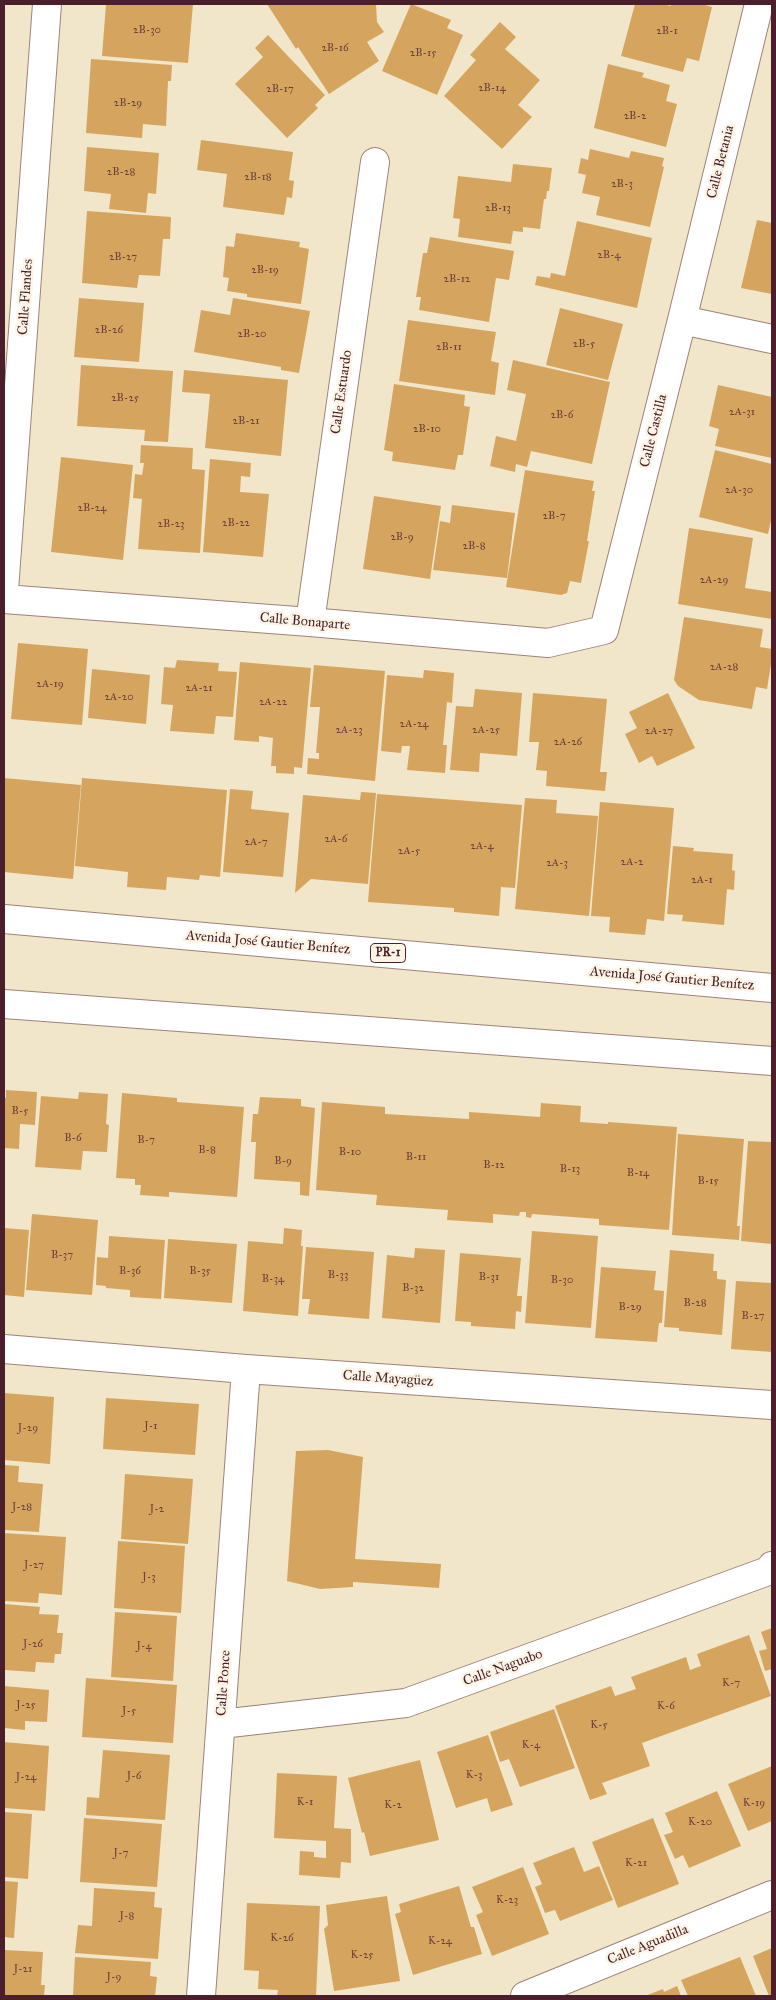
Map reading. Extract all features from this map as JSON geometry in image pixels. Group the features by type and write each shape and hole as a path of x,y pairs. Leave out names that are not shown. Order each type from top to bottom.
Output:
{"street":[{"name":"Calle Flandes","path":"4,590 48,4"},
{"name":"Calle Betania","path":"682,320 759,4"},
{"name":"Calle Estuardo","path":"310,622 375,162"},
{"path":"682,320 772,339"},
{"name":"Calle Castilla","path":"604,630 682,320"},
{"name":"Calle Bonaparte","path":"4,599 548,642 604,630"},
{"name":"Avenida José Gautier Benítez","path":"4,919 772,988"},
{"path":"4,1004 772,1061"},
{"name":"Calle Mayagüez","path":"4,1349 246,1369 772,1405"},
{"name":"Calle Ponce","path":"201,1996 246,1369"},
{"name":"Calle Naguabo","path":"221,1724 406,1703 768,1571 772,1566"},
{"name":"Calle Aguadilla","path":"524,1996 772,1895"}],"building":[{"path":"106,4 193,4 188,63 102,56"},
{"path":"267,4 376,4 377,22 384,32 367,42 379,61 329,94 298,47 296,49"},
{"path":"411,4 451,20 447,28 463,35 437,95 382,71"},
{"path":"635,4 671,6 671,4 702,4 712,7 699,61 687,58 683,72 621,56"},
{"path":"500,22 516,37 505,49 540,80 518,105 532,117 502,149 444,96 476,60 470,55"},
{"path":"268,35 325,95 315,105 318,108 287,138 235,84 263,57 255,48"},
{"path":"91,59 172,65 171,81 168,81 166,126 143,124 142,138 86,133"},
{"path":"608,64 644,73 642,77 670,85 666,101 677,104 666,147 594,128"},
{"path":"201,140 293,152 289,180 294,181 292,198 287,197 284,215 223,207 227,174 197,170"},
{"path":"87,147 159,153 156,194 148,193 146,213 109,209 111,194 84,191"},
{"path":"590,149 629,158 631,151 664,158 662,166 664,167 650,227 596,215 600,197 582,193 586,175 578,173 581,158 588,160"},
{"path":"513,164 552,168 549,191 547,191 546,199 544,199 540,229 523,227 523,232 513,231 511,244 458,237 460,219 453,218 458,176 511,182"},
{"path":"87,211 171,217 170,239 163,239 160,276 139,275 137,288 82,283"},
{"path":"757,220 772,223 772,294 741,288"},
{"path":"577,221 652,238 637,308 535,285 537,276 550,278 551,273 565,276"},
{"path":"236,233 300,242 299,247 309,249 301,304 247,297 247,294 227,291 229,278 223,277 226,246 234,247"},
{"path":"430,237 514,251 509,280 496,278 489,322 419,310 421,297 416,297 423,253 427,253"},
{"path":"79,298 144,303 139,362 74,357"},
{"path":"233,298 310,311 299,373 281,370 281,367 194,352 201,310 230,315"},
{"path":"560,308 623,324 608,380 546,365"},
{"path":"408,320 496,332 491,361 499,363 495,395 399,381"},
{"path":"513,360 610,382 592,464 531,451 527,467 516,464 515,472 490,466 496,436 516,441 526,394 507,390"},
{"path":"81,365 173,371 168,442 144,441 145,430 77,426"},
{"path":"184,370 288,380 281,456 205,448 210,394 182,392"},
{"path":"394,384 465,395 464,406 470,407 463,455 458,455 455,470 392,461 393,452 384,450"},
{"path":"718,385 772,397 772,458 715,446 719,429 709,426"},
{"path":"141,445 193,448 192,469 205,470 200,553 138,549 142,499 133,498 135,474 142,475 144,463 140,463"},
{"path":"715,450 772,464 772,516 768,534 699,517"},
{"path":"61,457 133,465 123,560 51,552"},
{"path":"210,459 251,463 250,477 241,476 240,492 269,494 263,557 203,552"},
{"path":"525,470 594,481 592,491 595,491 587,541 589,541 581,583 570,581 567,593 561,595 506,587"},
{"path":"374,496 441,506 430,579 363,569"},
{"path":"452,505 515,513 507,578 433,570 440,521 450,523"},
{"path":"689,528 753,538 745,588 772,592 772,619 678,604"},
{"path":"684,617 763,629 760,647 772,649 772,658 767,689 756,687 752,709 699,700 678,686 674,680"},
{"path":"18,643 88,649 82,725 11,719"},
{"path":"177,660 219,663 218,671 237,672 233,717 216,716 214,734 170,731 173,705 161,704 164,667 175,668"},
{"path":"240,662 311,668 302,768 294,767 294,774 276,773 276,766 271,766 273,738 259,736 259,742 234,740"},
{"path":"314,665 385,671 375,781 307,774 308,758 319,759 319,753 316,753 320,707 310,707"},
{"path":"92,669 150,675 146,724 88,718"},
{"path":"424,670 454,673 452,703 447,702 443,745 447,745 445,773 407,770 410,746 402,746 401,753 381,751 387,675 423,678"},
{"path":"475,689 522,693 517,756 480,753 479,772 450,770 456,706 473,707"},
{"path":"533,693 607,699 600,772 607,772 605,791 546,786 547,771 536,770 539,742 529,742"},
{"path":"668,693 695,748 657,766 652,756 639,763 625,734 637,728 629,712"},
{"path":"4,778 81,785 73,879 4,872"},
{"path":"82,778 227,790 220,877 200,875 199,880 167,877 166,890 127,887 128,872 75,866"},
{"path":"230,789 253,791 251,809 289,813 283,877 223,872"},
{"path":"361,792 376,793 368,884 311,879 295,893 303,795 360,800"},
{"path":"377,794 522,805 515,888 501,887 499,916 454,912 454,908 368,902"},
{"path":"525,798 557,800 556,813 598,816 589,916 515,909"},
{"path":"600,802 674,808 664,921 647,919 645,935 609,932 610,917 591,916"},
{"path":"673,846 694,848 693,851 733,854 732,870 735,871 734,890 727,889 724,925 682,921 683,915 667,914"},
{"path":"6,1090 37,1092 35,1125 20,1124 19,1149 4,1148 4,1098 6,1098"},
{"path":"79,1092 108,1094 106,1124 109,1125 107,1152 83,1151 81,1170 35,1167 41,1096 78,1099"},
{"path":"122,1093 177,1098 177,1102 244,1107 237,1197 169,1192 169,1197 140,1195 141,1185 135,1185 135,1179 116,1178"},
{"path":"260,1097 301,1099 301,1106 315,1108 309,1196 300,1195 300,1182 254,1179 256,1142 251,1142 253,1114 258,1114"},
{"path":"322,1102 385,1107 385,1114 469,1119 469,1112 540,1117 541,1103 581,1106 580,1122 677,1127 669,1230 599,1225 599,1219 532,1214 531,1218 526,1217 526,1212 520,1212 519,1216 493,1214 493,1223 447,1220 448,1210 376,1205 377,1195 316,1190"},
{"path":"678,1134 744,1139 737,1226 740,1226 739,1240 672,1235"},
{"path":"748,1141 772,1142 772,1244 741,1241"},
{"path":"32,1214 98,1220 92,1295 26,1290"},
{"path":"4,1228 29,1230 24,1297 4,1295"},
{"path":"284,1228 302,1230 301,1246 303,1246 298,1316 243,1311 248,1241 283,1244"},
{"path":"532,1231 598,1236 591,1328 525,1323"},
{"path":"109,1236 165,1240 161,1299 130,1297 130,1290 106,1288 106,1286 96,1285 97,1257 108,1258"},
{"path":"168,1239 237,1244 232,1303 164,1298"},
{"path":"306,1247 374,1252 369,1319 308,1314 310,1299 302,1299"},
{"path":"415,1248 445,1250 440,1323 382,1318 387,1255 414,1258"},
{"path":"670,1250 714,1254 713,1271 717,1271 717,1279 726,1280 722,1335 679,1331 679,1328 664,1327"},
{"path":"460,1253 521,1258 517,1296 522,1296 521,1312 516,1311 515,1329 471,1326 471,1322 455,1321"},
{"path":"601,1267 656,1271 654,1290 664,1291 662,1323 659,1323 657,1342 595,1338"},
{"path":"736,1281 772,1283 772,1352 731,1349"},
{"path":"4,1393 54,1397 50,1464 4,1460"},
{"path":"106,1398 199,1404 195,1455 103,1449"},
{"path":"328,1450 363,1457 355,1559 441,1564 439,1588 353,1582 353,1587 320,1589 287,1581 296,1451"},
{"path":"4,1465 19,1466 18,1482 43,1484 39,1532 4,1530"},
{"path":"125,1474 193,1479 188,1544 121,1539"},
{"path":"4,1533 66,1537 62,1595 39,1593 38,1603 4,1601"},
{"path":"118,1541 185,1546 181,1613 114,1608"},
{"path":"4,1604 40,1607 39,1614 59,1615 57,1633 63,1633 61,1654 55,1654 54,1663 36,1662 35,1672 4,1670"},
{"path":"115,1612 177,1616 173,1681 111,1677"},
{"path":"772,1628 772,1669 765,1671 759,1651 767,1649 761,1632"},
{"path":"749,1635 771,1696 642,1743 650,1766 602,1783 607,1794 590,1800 555,1706 611,1686 615,1696 636,1689 631,1677 686,1657 690,1670 701,1666 697,1654"},
{"path":"86,1678 177,1685 173,1743 82,1737"},
{"path":"4,1686 49,1690 47,1722 25,1721 25,1730 4,1728"},
{"path":"554,1709 575,1768 520,1787 509,1759 500,1762 490,1732"},
{"path":"488,1735 513,1805 491,1812 487,1798 456,1808 437,1752"},
{"path":"4,1742 49,1746 45,1811 4,1808"},
{"path":"103,1750 170,1755 165,1820 86,1815 87,1797 99,1798"},
{"path":"420,1760 439,1840 370,1856 348,1778"},
{"path":"772,1766 772,1821 748,1831 728,1784"},
{"path":"277,1773 337,1776 334,1828 351,1829 351,1863 341,1862 340,1878 299,1875 300,1851 314,1852 314,1857 326,1858 326,1841 274,1838"},
{"path":"717,1791 741,1846 689,1868 683,1855 675,1859 664,1835 673,1832 665,1813"},
{"path":"4,1812 32,1814 28,1879 4,1877"},
{"path":"84,1818 162,1824 157,1887 80,1882"},
{"path":"653,1818 679,1884 618,1908 592,1842"},
{"path":"574,1847 584,1872 599,1866 613,1900 560,1921 555,1910 545,1913 535,1887 542,1884 533,1863"},
{"path":"523,1867 549,1934 492,1956 476,1915 483,1912 472,1887"},
{"path":"4,1881 18,1882 14,1938 4,1937"},
{"path":"459,1886 471,1927 474,1927 482,1954 413,1975 395,1914 401,1912 399,1904"},
{"path":"94,1888 155,1892 154,1907 162,1908 158,1959 75,1953 78,1925 92,1926"},
{"path":"387,1896 400,1981 334,1991 324,1929 328,1925 326,1905"},
{"path":"247,1903 320,1906 316,1996 277,1996 278,1990 258,1989 259,1971 244,1970"},
{"path":"772,1948 772,1996 769,1996 753,1956"},
{"path":"4,1950 43,1952 41,1985 45,1985 44,1996 4,1996"},
{"path":"75,1957 151,1962 150,1976 157,1977 155,1996 73,1996"},
{"path":"740,1957 756,1996 688,1996 681,1980"},
{"path":"677,1986 681,1996 645,1996 663,1989 664,1992"}]}
